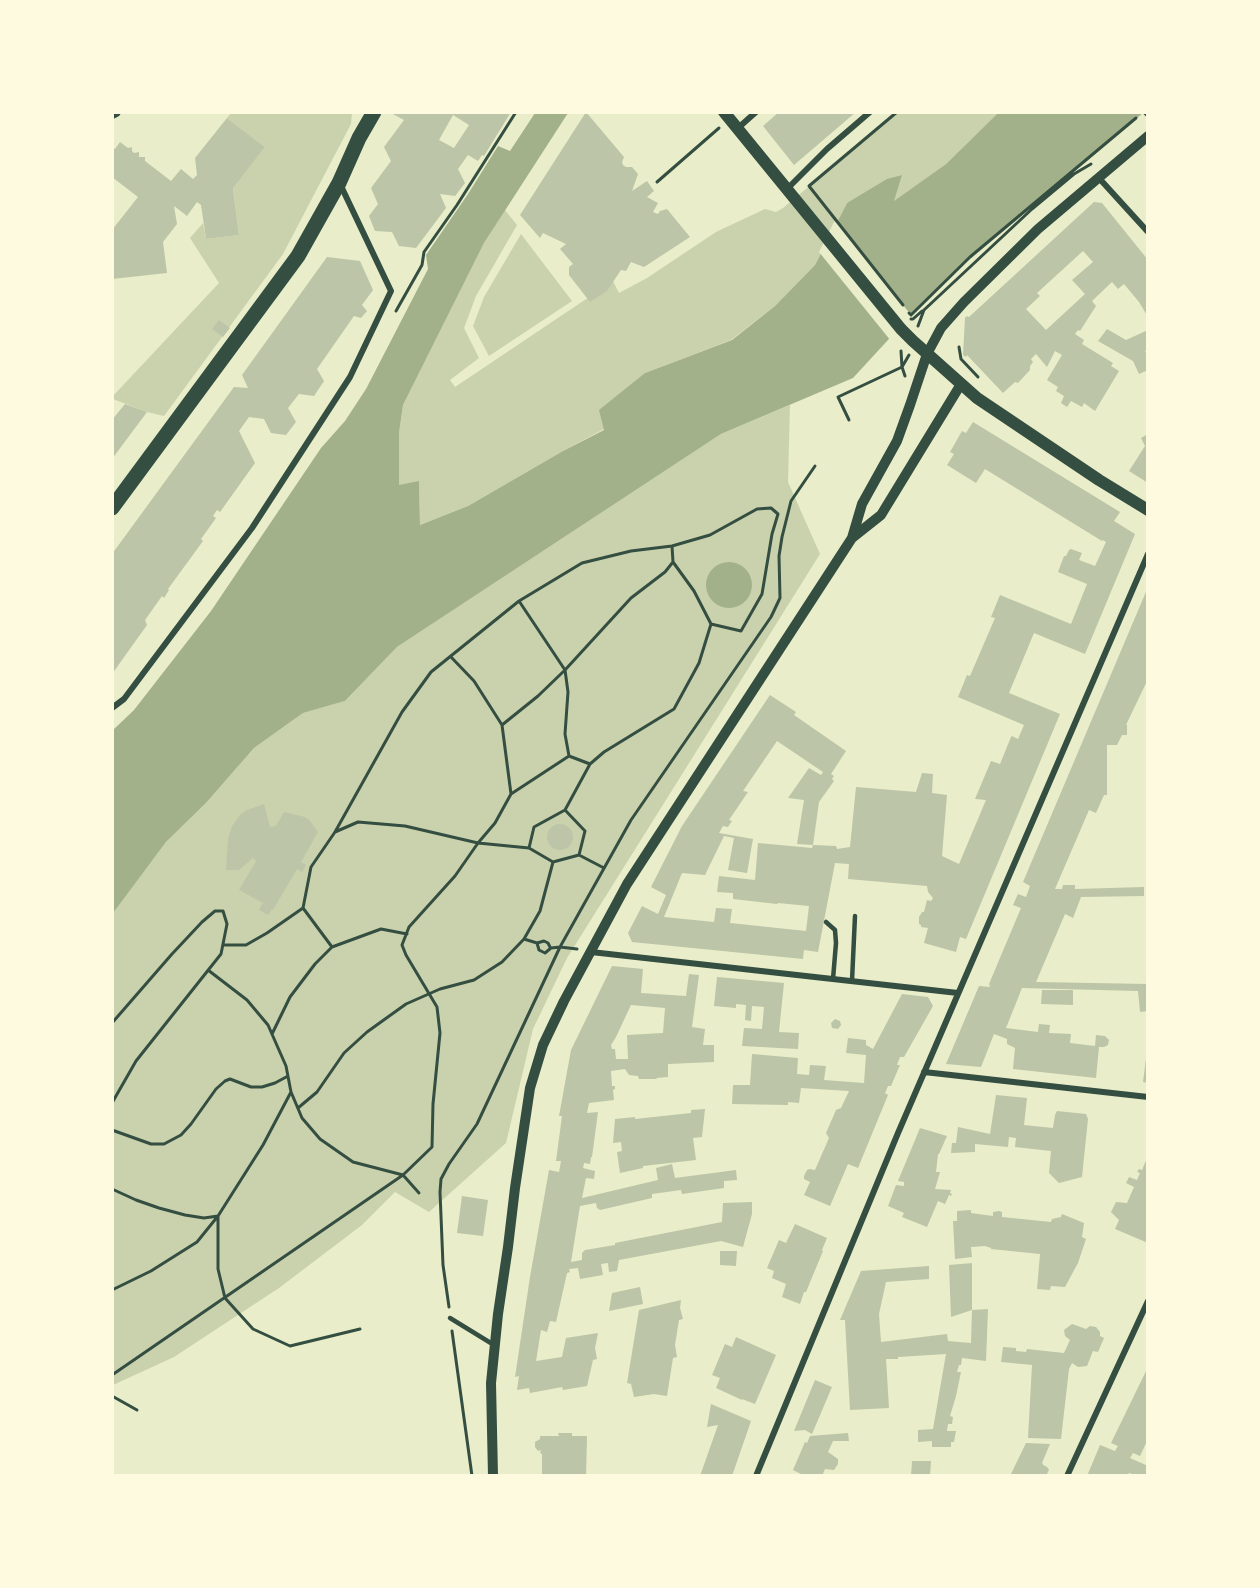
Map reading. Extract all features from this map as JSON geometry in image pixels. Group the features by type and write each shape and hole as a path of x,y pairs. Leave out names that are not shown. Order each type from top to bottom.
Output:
{"main road":[{"path":"112,508 298,256 339,183 372,115"},
{"path":"731,120 901,328 927,354 977,398 1148,510"}],"street":[{"path":"731,120 756,112"},
{"path":"787,189 827,149 870,112"},
{"path":"493,1476 491,1383 494,1346 530,1088 543,1046 564,1001 627,884 852,538 862,504 897,441 927,354 941,328 1038,228 1148,136"},
{"path":"1098,177 1148,232"},
{"path":"112,708 124,699 252,528 350,377 391,291 339,183"},
{"path":"852,538 881,514 961,384"},
{"path":"756,1476 924,1072 1148,554"},
{"path":"591,951 958,993"},
{"path":"924,1072 1148,1097"},
{"path":"1067,1476 1148,1301"}],"lane":[{"path":"852,981 855,916"},
{"path":"826,922 835,930 833,979"},
{"path":"450,1318 494,1346"}],"path":[{"path":"393,317 422,265 424,252 516,112"},
{"path":"897,112 809,186 911,315 970,257 1137,117 1133,112"},
{"path":"657,182 731,120"},
{"path":"913,319 924,310"},
{"path":"959,347 961,359 986,384"},
{"path":"901,351 906,381"},
{"path":"472,1476 443,1265 441,1179 477,1124 560,946 631,820 771,617 780,598 779,556 791,501 814,466"},
{"path":"223,945 246,945 303,908 311,867 335,832 402,712 431,672 519,601 582,563 631,551 672,546 710,535 757,509 771,508 778,514 788,514"},
{"path":"711,624 741,631 762,594 772,534 778,514"},
{"path":"529,848 534,827 565,810 590,764 604,752 674,709 699,663 711,624 694,591 673,562 672,546"},
{"path":"502,725 538,696 631,598 665,572 673,562"},
{"path":"519,601 565,670 568,692 565,734 569,756"},
{"path":"451,657 474,681 502,725 511,794"},
{"path":"569,756 590,764"},
{"path":"112,1375 403,1175 432,1147 433,1104 441,1033 437,1007 402,945 409,927 455,876 495,823 511,794 569,756"},
{"path":"565,810 585,831 579,855"},
{"path":"335,832 358,822 405,826 478,843 529,848 553,862 579,855 604,868"},
{"path":"298,1108 318,1092 344,1053 367,1032 406,1004 429,993 474,980 502,962 524,939 540,911 553,862"},
{"path":"303,908 332,946"},
{"path":"112,1023 202,922 215,910 223,911 227,924 221,954 136,1061 112,1103"},
{"path":"272,1034 290,997 332,946 381,929 407,933"},
{"path":"524,939 537,944 544,941 551,948"},
{"path":"537,944 539,950 545,953 551,948 560,946"},
{"path":"208,969 247,1000 268,1025 286,1066 291,1092 302,1118 320,1139 353,1162 403,1175 419,1193"},
{"path":"112,1130 151,1144 164,1144 181,1135 216,1089 230,1079 251,1087 262,1088 288,1076"},
{"path":"112,1290 151,1271 198,1242 218,1216 263,1145 291,1092"},
{"path":"112,1189 136,1200 185,1215 204,1218 218,1216"},
{"path":"218,1216 218,1269 225,1298 253,1329 290,1346 360,1329"},
{"path":"112,1396 137,1410"}],"shaded area":[{"path":"231,113 352,113 351,124 283,254 164,416 147,412 112,397 219,283 190,238 203,223 206,239 239,235 233,187 265,147 227,118"},
{"path":"535,113 568,113 484,243 403,405 399,433 399,485 419,481 420,525 468,506 604,430 599,410 645,373 732,340 775,306 815,265 847,203 887,179 902,175 894,201 946,164 998,113 1143,113 970,257 911,315 853,378 721,434 397,647 345,701 303,713 254,748 206,803 166,842 113,913 113,730 134,710 211,611 321,448 345,421 366,389 428,269 426,255 498,146 510,151"},
{"path":"897,113 998,113 946,164 893,202 901,175 847,203 815,265 775,306 731,340 645,373 604,429 468,506 420,525 419,482 399,486 399,433 403,405 484,243 505,210 517,225 476,296 464,328 479,358 450,380 455,387 613,281 619,293 647,278 716,232 765,209 776,212 783,208"},
{"path":"521,234 572,301 489,356 473,326 484,297"},
{"path":"790,405 788,482 820,554 567,958 533,1029 506,1143 429,1212 395,1192 362,1225 279,1288 174,1357 113,1385 112,913 166,842 206,803 254,748 303,713 345,701 397,647 721,434"},
{"path":"729,562 745,569 752,585 745,601 729,608 713,601 706,585 713,569"}],"pier":[{"path":"835,220 911,315 910,321 891,341 819,252"}],"building":[{"path":"389,112 474,112 476,114 476,112 511,112 484,156 482,155 478,161 468,155 458,169 465,183 455,196 440,194 446,208 416,248 399,246 392,232 375,231 369,216 378,204 371,188 391,161 384,147 404,120","holes":["453,115 469,125 454,148 439,140"]},
{"path":"586,112 624,157 623,165 632,167 638,174 632,191 647,181 654,191 647,197 658,203 653,212 658,214 667,209 690,237 644,267 631,262 626,271 621,270 607,291 590,302 569,275 569,267 573,264 560,249 566,244 543,233 540,238 520,215"},
{"path":"779,112 856,112 794,165 763,126"},
{"path":"227,118 265,147 233,188 239,235 206,239 201,205 197,202 187,216 174,206 177,224 163,242 167,273 112,279 112,230 138,197 112,177 112,147 115,149 120,142 128,148 132,147 134,153 139,152 139,157 145,157 145,161 171,181 181,169 193,179 197,175 195,158"},
{"path":"1094,202 1102,203 1148,260 1148,317 1124,284 1118,289 1112,282 1092,301 1096,306 1080,331 1078,330 1075,334 1084,340 1082,344 1113,363 1111,366 1119,371 1095,411 1084,403 1082,407 1071,401 1067,407 1061,403 1064,396 1056,391 1058,387 1047,380 1062,355 1055,351 1047,367 1036,354 1031,359 1033,362 1030,370 1018,383 1015,382 1003,393 967,355 966,357 963,355 965,318 969,317","holes":["1083,251 1093,262 1072,280 1085,294 1046,330 1026,309 1040,296 1037,293"]},
{"path":"327,257 360,261 373,290 362,305 367,311 361,318 354,316 317,369 324,381 314,396 299,394 288,408 296,422 286,435 271,433 264,419 249,417 239,431 255,463 220,512 217,510 213,516 216,518 201,539 203,541 164,598 162,596 145,620 147,625 112,674 112,554 234,387 248,388 242,375"},
{"path":"219,320 230,328 223,337 212,329"},
{"path":"1107,329 1126,340 1148,330 1148,350 1145,351 1148,355 1148,370 1139,374 1133,361 1098,341"},
{"path":"125,404 147,412 112,459 112,420"},
{"path":"973,422 1120,512 1114,521 1135,534 1085,654 1034,633 1009,693 1060,714 966,939 960,937 956,952 924,943 928,928 921,927 919,917 924,912 927,900 931,901 933,898 927,886 848,879 849,864 835,863 818,952 804,950 803,959 632,942 628,933 642,906 658,914 666,895 651,887 682,826 770,695 796,712 794,715 846,751 831,774 834,776 832,779 834,781 819,802 813,845 836,846 837,849 850,847 856,787 916,792 922,773 933,774 932,793 947,795 942,856 959,864 986,800 975,799 991,761 1000,764 1011,737 1018,739 1024,725 958,697 967,675 970,676 995,618 991,617 1000,595 1071,624 1087,584 1058,572 1064,556 1071,549 1082,553 1079,560 1095,566 1106,542 985,469 976,483 947,465 954,454 950,452 962,431 966,433","holes":["777,741 823,772 821,775 809,768 788,798 804,800 797,844 813,845 812,848 758,843 755,880 719,876 717,892 733,893 733,899 809,906 806,931 730,923 732,909 716,908 714,922 664,917 682,873 705,875 724,836 734,838 728,870 747,873 753,839 719,833 723,826 728,827 732,821 729,820 748,792 743,791"]},
{"path":"1148,434 1148,483 1129,471 1145,446 1141,438"},
{"path":"1148,587 1148,679 1126,725 1127,735 1122,735 1117,745 1107,745 1107,795 1104,795 1096,813 1089,810 1055,889 1062,889 1063,885 1075,885 1075,889 1144,887 1144,896 1081,897 1073,918 1065,914 1036,982 1148,984 1148,1011 1140,1012 1138,991 1022,988 1006,1028 1038,1032 1039,1024 1050,1025 1049,1033 1071,1034 1070,1043 1095,1046 1096,1035 1105,1036 1109,1040 1108,1045 1099,1047 1096,1078 1013,1069 1015,1048 1007,1044 1007,1039 994,1034 981,1067 946,1064 979,986 990,987 989,984 1021,908 1013,905 1018,894 1026,897 1030,886 1023,882"},
{"path":"264,804 270,827 276,826 284,812 305,817 318,832 301,862 306,865 302,872 297,869 268,915 259,910 263,903 239,890 256,861 253,858 239,870 226,870 228,839 232,826 247,810"},
{"path":"560,824 569,828 573,837 569,846 560,850 551,846 547,837 551,828"},
{"path":"612,966 643,969 641,993 686,996 689,974 699,975 692,1027 705,1029 703,1045 714,1045 714,1062 668,1064 668,1077 657,1079 639,1079 638,1076 629,1075 625,1069 611,1071 612,1086 615,1086 614,1100 589,1103 587,1113 598,1112 592,1157 590,1164 584,1163 583,1168 595,1171 594,1179 586,1178 582,1198 658,1180 656,1168 672,1164 675,1178 736,1170 737,1180 724,1181 724,1188 682,1194 681,1190 652,1194 652,1198 600,1210 596,1203 580,1206 571,1262 582,1260 582,1253 585,1250 722,1222 723,1203 752,1202 752,1214 743,1247 721,1241 619,1260 617,1271 609,1272 608,1263 601,1264 603,1275 580,1279 578,1268 569,1269 556,1322 550,1321 547,1332 541,1330 536,1361 562,1357 566,1338 598,1333 595,1348 597,1359 593,1360 587,1386 563,1390 562,1387 530,1393 529,1388 517,1390 519,1376 515,1377 549,1170 559,1172 561,1161 556,1161 562,1116 559,1116 571,1050","holes":["631,1005 665,1008 663,1033 627,1035 628,1059 616,1059 615,1049 612,1049 611,1045"]},
{"path":"717,977 784,983 779,1032 799,1033 798,1049 742,1046 744,1028 762,1029 764,1007 752,1006 751,1021 745,1020 746,1005 736,1004 736,1008 714,1006"},
{"path":"1042,990 1073,990 1073,1005 1041,1004"},
{"path":"902,994 928,997 933,1006 904,1057 900,1057 897,1065 900,1065 891,1086 888,1086 885,1093 888,1095 858,1168 848,1164 830,1206 804,1195 810,1182 804,1179 804,1176 807,1170 815,1170 829,1138 826,1133 836,1110 841,1108 849,1091 801,1088 799,1103 788,1102 788,1105 732,1104 733,1085 750,1085 752,1054 798,1058 797,1074 809,1075 810,1065 826,1066 824,1080 864,1083 866,1055 846,1053 848,1038 866,1040 866,1045 873,1049"},
{"path":"835,1019 840,1021 841,1025 838,1029 832,1028 831,1023"},
{"path":"1146,1059 1148,1059 1148,1083 1143,1082"},
{"path":"996,1095 1027,1098 1024,1125 1053,1128 1057,1111 1086,1114 1088,1119 1082,1177 1059,1183 1049,1173 1051,1151 1015,1147 1016,1138 1009,1137 1008,1147 975,1144 975,1152 951,1153 952,1143 956,1143 958,1127 990,1134"},
{"path":"705,1109 702,1137 693,1138 696,1160 643,1166 643,1168 620,1173 617,1152 622,1151 621,1142 613,1143 615,1119 691,1113 691,1110"},
{"path":"920,1128 947,1136 938,1154 936,1172 940,1172 935,1189 951,1190 952,1194 949,1195 945,1204 938,1201 927,1227 902,1217 904,1213 888,1206 896,1185 904,1186 904,1182 898,1181"},
{"path":"1148,1156 1148,1243 1115,1229 1119,1220 1111,1212 1116,1202 1127,1203 1134,1187 1126,1183 1129,1177 1137,1180 1140,1173 1137,1172 1139,1169 1142,1170"},
{"path":"462,1196 488,1200 483,1236 457,1233"},
{"path":"971,1210 971,1213 993,1216 993,1212 999,1211 1002,1212 1002,1217 1051,1222 1052,1219 1061,1217 1062,1214 1084,1223 1082,1237 1086,1239 1078,1263 1065,1287 1051,1286 1050,1290 1037,1289 1040,1254 991,1249 985,1246 971,1247 972,1257 955,1259 953,1221 957,1221 957,1211"},
{"path":"795,1224 827,1238 800,1304 782,1297 786,1284 772,1278 774,1271 767,1268 779,1240 786,1243"},
{"path":"720,1251 737,1251 736,1266 720,1265"},
{"path":"972,1263 972,1310 951,1317 949,1265"},
{"path":"929,1266 929,1279 886,1282 879,1314 881,1342 947,1334 948,1341 971,1343 972,1310 988,1309 986,1361 962,1358 957,1372 961,1372 950,1416 953,1417 952,1424 948,1424 947,1431 956,1431 951,1447 932,1447 932,1441 918,1442 918,1430 933,1429 946,1354 886,1359 889,1408 850,1410 845,1320 840,1320 861,1271"},
{"path":"640,1287 643,1304 609,1311 612,1293"},
{"path":"681,1300 680,1308 683,1319 679,1320 675,1345 677,1357 673,1358 667,1396 654,1394 634,1397 631,1384 627,1383 639,1310"},
{"path":"1072,1324 1086,1329 1090,1326 1096,1327 1100,1336 1104,1338 1098,1352 1093,1351 1087,1366 1078,1367 1072,1363 1069,1369 1061,1439 1028,1438 1032,1365 1001,1362 1003,1347 1026,1352 1027,1349 1064,1353 1070,1340 1065,1336 1064,1330"},
{"path":"736,1337 776,1355 755,1404 716,1388 720,1378 712,1375 725,1344 732,1347"},
{"path":"1148,1367 1148,1439 1140,1456 1133,1453 1130,1458 1148,1466 1148,1476 1129,1473 1127,1476 1087,1476 1100,1445 1115,1451 1118,1446 1111,1443"},
{"path":"815,1380 832,1387 812,1434 805,1430 794,1431"},
{"path":"711,1404 751,1421 732,1476 700,1476 718,1425 707,1427"},
{"path":"558,1433 587,1436 586,1476 542,1476 542,1454 541,1450 538,1451 535,1447 535,1442 540,1439 540,1436 559,1436"},
{"path":"848,1433 849,1441 833,1441 828,1452 838,1459 834,1470 825,1469 822,1476 805,1476 793,1470 810,1436"},
{"path":"1026,1443 1050,1444 1042,1463 1049,1470 1046,1476 1010,1476"},
{"path":"912,1461 931,1461 930,1476 911,1476"}]}
